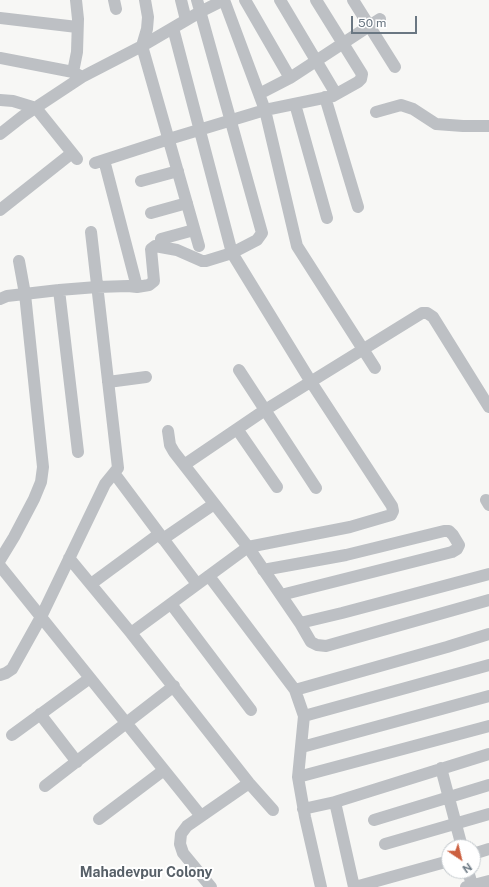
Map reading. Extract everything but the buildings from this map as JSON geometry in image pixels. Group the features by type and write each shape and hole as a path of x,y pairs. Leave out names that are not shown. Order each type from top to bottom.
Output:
{"street":[{"path":"76,0 78,74"},
{"path":"145,0 148,17 147,29 142,46 199,246"},
{"path":"181,0 186,20"},
{"path":"0,134 36,108 78,74 142,46 186,20 199,6 224,0 265,110 297,246 375,368"},
{"path":"245,0 290,78"},
{"path":"280,0 317,61 330,96 358,207"},
{"path":"137,288 99,161 265,110 330,96 358,82 362,77 362,74 316,0"},
{"path":"353,0 394,67"},
{"path":"0,299 7,296 59,290 128,286 137,288 149,285 154,281 151,252 152,247 155,246 177,250 202,261 206,261 232,253 258,240 262,233 199,6"},
{"path":"0,18 77,27"},
{"path":"259,94 290,78 380,20"},
{"path":"131,633 248,547 332,532 386,517 393,513 392,506 311,382 232,253 173,28"},
{"path":"0,58 78,74"},
{"path":"0,100 13,101 36,108 75,156 0,210"},
{"path":"295,104 327,218"},
{"path":"376,112 401,105 413,109 436,124 489,126"},
{"path":"141,181 178,171"},
{"path":"151,213 187,203"},
{"path":"161,239 194,230"},
{"path":"0,675 12,669 41,617 105,484 118,468 91,232"},
{"path":"0,560 34,499 41,482 43,467 25,294 19,261"},
{"path":"59,290 78,452"},
{"path":"184,465 265,410 422,313 427,313 433,316 489,407"},
{"path":"239,370 316,488"},
{"path":"108,382 146,378"},
{"path":"237,429 277,487"},
{"path":"168,431 170,445 174,452 248,547 311,642 317,645 326,646 489,600"},
{"path":"114,473 197,584"},
{"path":"91,584 161,536 214,504"},
{"path":"263,570 346,554 444,531 449,531 459,545 457,549 452,552 281,595"},
{"path":"69,558 174,686 249,783 273,810"},
{"path":"0,566 201,816"},
{"path":"300,624 489,574"},
{"path":"209,576 295,690 304,716 298,777 303,809 321,887"},
{"path":"171,604 251,710"},
{"path":"295,690 489,634"},
{"path":"304,716 489,666"},
{"path":"12,735 90,678"},
{"path":"45,786 174,686"},
{"path":"302,748 489,696"},
{"path":"40,714 77,762"},
{"path":"298,777 489,726"},
{"path":"303,809 335,802 489,754"},
{"path":"442,768 460,839"},
{"path":"99,819 164,770"},
{"path":"211,887 183,853 180,844 181,834 187,826 249,783"},
{"path":"374,820 489,785"},
{"path":"335,802 355,887 441,862"},
{"path":"385,844 489,814"},
{"path":"469,886 489,880"}],"district":[{"name":"Mahadevpur Colony","path":"146,873"}]}
